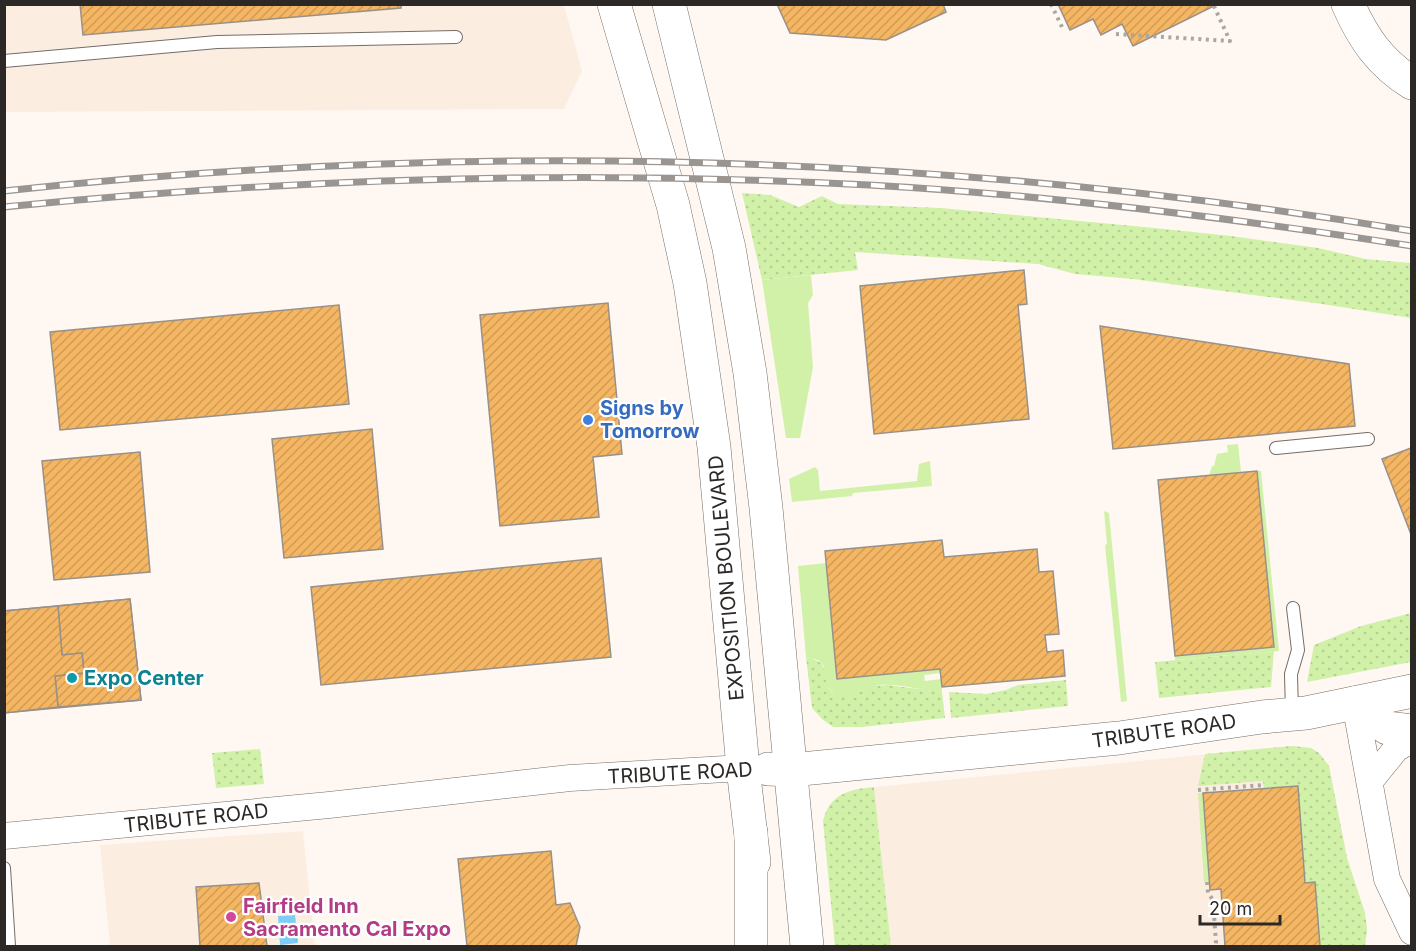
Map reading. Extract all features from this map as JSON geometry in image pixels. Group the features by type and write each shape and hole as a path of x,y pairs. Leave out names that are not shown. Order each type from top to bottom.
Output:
{"main road":[{"name":"EXPOSITION BOULEVARD","path":"614,4 673,205 690,283 714,447 743,768 763,946"},
{"path":"669,4 729,248 744,329 766,508 807,946"},
{"path":"1348,4 1366,40 1388,66 1408,81"},
{"name":"TRIBUTE ROAD","path":"743,768 791,770 1119,738 1293,714 1412,692"},
{"path":"1354,703 1387,728 1412,731"},
{"path":"751,832 751,946"}],"street":[{"path":"1354,703 1387,879 1412,932"},
{"path":"1370,781 1395,749 1412,739"},
{"name":"TRIBUTE ROAD","path":"4,836 329,805 570,778 743,768"}],"lane":[{"path":"4,61 217,42 456,37"},
{"path":"1276,448 1368,439"},
{"path":"1293,608 1298,650 1291,674 1293,714"},
{"path":"4,868 9,946"}],"path":[{"path":"1051,4 1062,27"},
{"path":"1116,34 1230,41 1213,4"},
{"path":"1198,790 1263,785"},
{"path":"1207,882 1208,893 1213,900 1215,946"}],"shaded area":[{"path":"4,5 564,5 582,71 564,109 5,112"},
{"path":"1292,746 1311,748 1319,753 1329,766 1347,858 1365,913 1367,929 1365,946 891,946 874,787"},
{"path":"303,831 315,946 110,946 100,845"}],"green space":[{"path":"742,193 770,195 799,207 822,196 838,204 941,208 1155,228 1231,236 1318,248 1366,259 1411,263 1411,318 1133,279 1075,274 1038,264 855,252 858,270 762,280"},
{"path":"811,275 813,295 808,303 813,367 800,438 786,438 762,280"},
{"path":"1238,444 1241,472 1209,476 1217,454 1228,452 1227,445"},
{"path":"930,461 932,486 853,493 852,496 792,502 789,479 815,467 818,470 820,491 917,481 919,464"},
{"path":"1257,471 1261,471 1279,651 1175,660 1175,656 1274,647"},
{"path":"1104,511 1109,513 1127,701 1121,702 1105,545 1107,544"},
{"path":"826,563 837,679 940,669 941,673 924,675 925,681 941,679 942,692 880,685 846,697 834,695 826,683 824,666 818,660 806,657 798,566"},
{"path":"1411,613 1411,662 1307,682 1314,645 1361,626"},
{"path":"1274,651 1271,687 1159,698 1155,662"},
{"path":"806,657 824,667 827,683 834,695 853,695 873,686 888,685 942,692 945,718 862,727 833,727 812,708"},
{"path":"1066,680 1068,706 951,718 949,692 986,694 1018,685"},
{"path":"1292,746 1311,748 1319,753 1329,766 1347,858 1365,913 1367,929 1365,946 1320,946 1315,882 1305,883 1298,786 1264,788 1263,781 1198,786 1205,754"},
{"path":"260,749 264,784 216,788 212,753"},
{"path":"874,787 891,946 835,946 823,821 835,799 857,789"},
{"path":"1198,793 1203,793 1210,881 1204,882"}],"water":[{"path":"295,915 298,943 280,945 278,916"}],"building":[{"path":"80,4 401,4 401,8 83,35"},
{"path":"777,4 943,4 946,12 886,40 790,33"},
{"path":"1058,4 1210,4 1212,7 1133,46 1122,24 1101,35 1093,19 1070,30"},
{"path":"1024,270 1027,304 1018,305 1029,419 874,434 860,286"},
{"path":"608,303 622,454 593,457 599,517 500,526 480,315"},
{"path":"339,305 349,404 60,430 50,332"},
{"path":"1100,326 1349,364 1355,426 1113,449"},
{"path":"372,429 383,549 284,558 272,439"},
{"path":"1412,448 1412,537 1382,459"},
{"path":"140,452 150,572 54,580 42,461"},
{"path":"1257,471 1274,647 1175,656 1158,480"},
{"path":"942,540 944,557 1037,549 1039,572 1053,571 1059,634 1045,635 1047,652 1063,650 1065,676 942,687 940,669 837,679 825,551"},
{"path":"601,558 611,657 321,685 311,587"},
{"name":"Expo Center","path":"130,599 141,700 4,713 4,611"},
{"path":"130,599 141,700 58,707 55,676 84,673 82,653 62,655 58,606"},
{"path":"58,606 62,655 82,653 84,673 55,676 58,707 4,713 4,611"},
{"path":"1298,786 1305,883 1315,882 1320,946 1225,946 1221,889 1210,890 1203,793"},
{"path":"551,851 556,905 570,903 580,927 576,946 467,946 458,859"},
{"name":"Fairfield Inn Sacramento Cal Expo","path":"259,883 267,946 200,946 196,887"}],"railway":[{"path":"4,191 180,175 357,165 533,161 710,163 886,171 1062,185 1237,205 1412,231"},
{"path":"4,207 112,197 328,183 545,178 761,180 937,189 1073,201 1277,226 1412,246"}],"place":[{"name":"Signs by Tomorrow","path":"588,420"},
{"name":"Expo Center","path":"72,678"},
{"name":"Fairfield Inn Sacramento Cal Expo","path":"231,917"}]}
